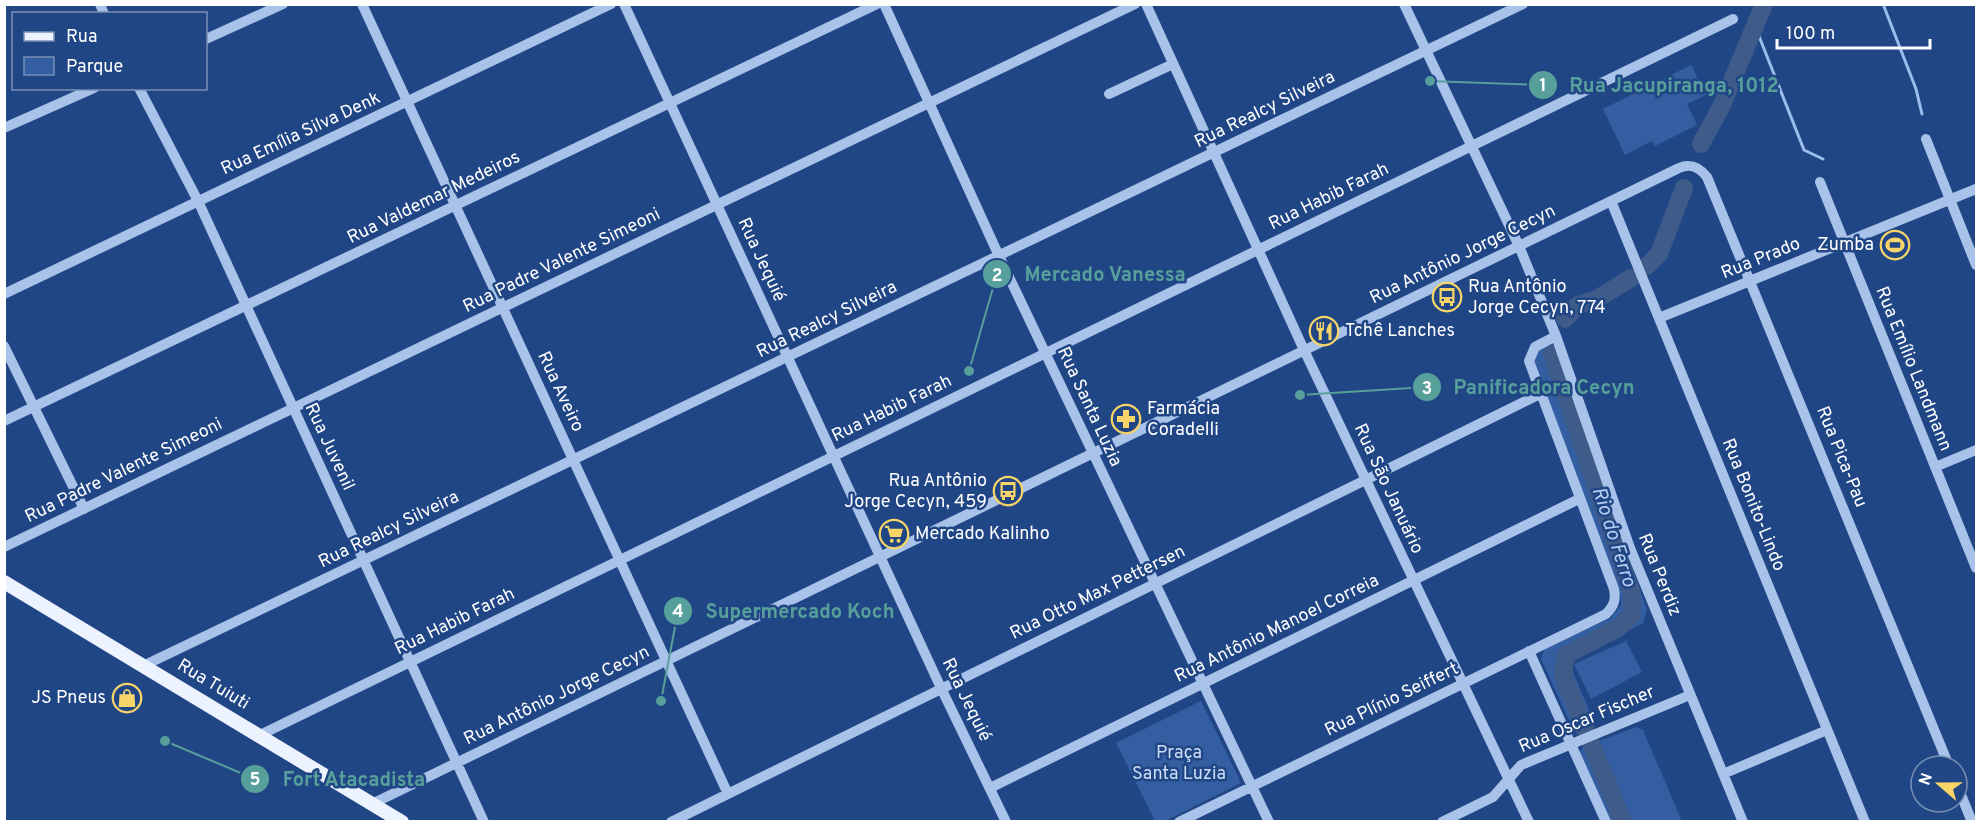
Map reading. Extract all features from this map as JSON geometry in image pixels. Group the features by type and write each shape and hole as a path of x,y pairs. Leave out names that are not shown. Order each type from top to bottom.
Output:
{"main road":[{"name":"Rua Tuiuti","path":"4,582 374,803 402,822"}],"street":[{"path":"207,39 284,4"},
{"name":"Rua Aveiro","path":"362,4 728,794"},
{"name":"Rua Emília Silva Denk","path":"4,294 611,4"},
{"name":"Rua Jequié","path":"624,4 880,557 1006,822"},
{"name":"Rua Valdemar Medeiros","path":"4,421 877,4"},
{"name":"Rua Santa Luzia","path":"884,4 999,256 1269,822"},
{"name":"Rua Padre Valente Simeoni","path":"4,547 1135,4"},
{"name":"Rua São Januário","path":"1146,4 1304,350 1529,822"},
{"name":"Rua Perdiz","path":"1404,4 1519,246 1556,336 1630,548 1743,822"},
{"name":"Rua Realcy Silveira","path":"145,665 1523,4"},
{"name":"Rua Habib Farah","path":"260,735 1733,18"},
{"path":"1109,94 1173,64"},
{"path":"4,128 90,90"},
{"name":"Rua Juvenil","path":"140,90 198,201 483,822"},
{"path":"1926,139 1977,264"},
{"name":"Rua Antônio Jorge Cecyn","path":"374,803 1679,168 1693,166"},
{"name":"Rua Pica-Pau","path":"1693,166 1707,177 1944,754"},
{"name":"Rua Emílio Landmann","path":"1820,182 1977,568"},
{"name":"Rua Prado","path":"1659,318 1977,189"},
{"name":"Rua Bonito-Lindo","path":"1611,201 1865,822"},
{"path":"1556,336 1535,347 1529,357 1540,394 1579,499"},
{"path":"4,346 84,509"},
{"name":"Rua Otto Max Pettersen","path":"671,822 1540,394"},
{"path":"1935,467 1977,450"},
{"name":"Rua Antônio Manoel Correia","path":"990,788 1579,499"},
{"name":"Rua Plínio Seiffert","path":"1179,822 1606,614 1614,603 1614,589 1579,499"},
{"path":"1529,651 1577,742 1606,822"},
{"name":"Rua Oscar Fischer","path":"1442,822 1492,797 1521,765 1690,694"},
{"path":"1723,774 1827,730"}],"green space":[{"path":"1691,65 1706,95 1687,104 1697,125 1655,146 1652,141 1625,155 1603,109"},
{"path":"1547,346 1551,348 1647,609 1643,623 1570,658 1569,663 1593,719 1592,728 1586,733 1577,734 1541,659 1544,650 1551,644 1610,619 1621,605 1620,595 1533,370 1535,352"},
{"path":"1626,641 1642,672 1591,699 1574,664"},
{"name":"Praça Santa Luzia","path":"1201,701 1241,783 1165,821 1155,821 1116,743"},
{"path":"1636,727 1643,730 1682,821 1611,821 1579,753 1583,747"}],"waterway":[{"name":"Rio do Ferro","path":"1701,144 1722,105 1764,4"},
{"path":"1883,4 1916,89 1922,114"},
{"path":"1755,26 1804,150 1823,159"},
{"name":"Rio do Ferro","path":"1647,266 1659,254 1684,188"},
{"name":"Rio do Ferro","path":"1565,319 1578,305 1597,299 1631,278"},
{"name":"Rio do Ferro","path":"1552,354 1632,594 1632,615 1618,628 1566,655 1563,675 1623,822"}],"place":[{"name":"Rua Jacupiranga, 1012","path":"1430,81"},
{"name":"Zumba","path":"1895,245"},
{"name":"Rua Antônio Jorge Cecyn, 774","path":"1447,297"},
{"name":"Tchê Lanches","path":"1324,331"},
{"name":"Mercado Vanessa","path":"969,371"},
{"name":"Panificadora Cecyn","path":"1300,395"},
{"name":"Farmácia Coradelli","path":"1126,419"},
{"name":"Rua Antônio Jorge Cecyn, 459","path":"1008,491"},
{"name":"Mercado Kalinho","path":"894,534"},
{"name":"JS Pneus","path":"127,698"},
{"name":"Supermercado Koch","path":"661,701"},
{"name":"Fort Atacadista","path":"165,741"}]}
